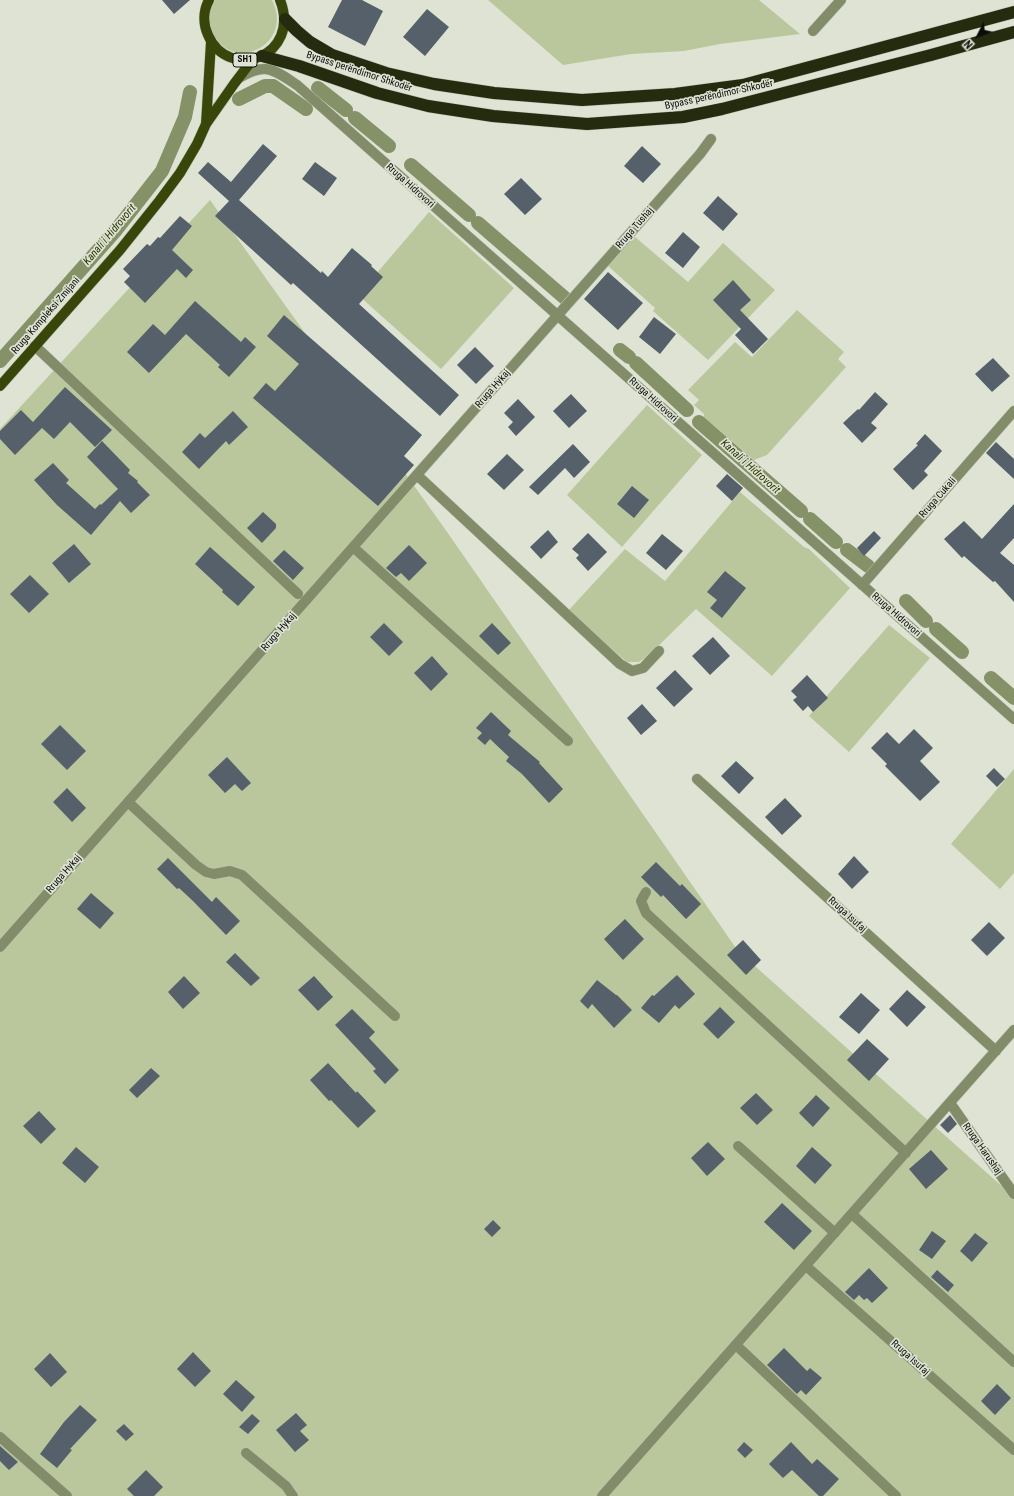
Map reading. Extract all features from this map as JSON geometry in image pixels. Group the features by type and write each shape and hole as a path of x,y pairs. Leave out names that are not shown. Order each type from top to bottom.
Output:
{"highway":[{"name":"Bypass perëndimor Shkodër","path":"285,15 297,31 310,42 332,54 386,73 434,84 494,93 582,100 675,94 743,85 1014,12"},
{"name":"Bypass perëndimor Shkodër","path":"258,58 299,66 377,93 428,106 493,116 587,124 671,119 722,109 1014,32"}],"main road":[{"name":"SH1","path":"209,0 204,16 205,30 211,42 219,51 229,57 241,60 258,58 268,53 279,42 284,31 285,15 289,0"},
{"path":"280,0 285,15"},
{"name":"Rruga Kompleksi Zmijani","path":"206,124 211,42"},
{"name":"Rruga Kompleksi Zmijani","path":"0,386 120,250 160,200 180,173 197,144 206,124 238,78 258,58"}],"street":[{"path":"813,31 841,0"},
{"name":"Rruga Hidrovori","path":"258,58 281,70 1014,719"},
{"name":"Rruga Hidrovori","path":"238,78 257,68 276,72 292,81"},
{"name":"Rruga Tushaj","path":"558,316 700,154 711,139"},
{"name":"Rruga Hykaj","path":"0,948 558,316"},
{"path":"35,346 298,594"},
{"name":"Rruga Cukali","path":"862,585 1014,411"},
{"path":"417,475 620,664 632,671 643,668 659,651"},
{"path":"353,547 568,740"},
{"name":"Rruga Isufaj","path":"697,778 996,1051"},
{"path":"128,802 196,865 206,872 214,874 230,871 242,875 395,1016"},
{"path":"646,892 640,901 646,913 906,1152"},
{"path":"602,1496 1014,1030"},
{"name":"Rruga Harushaj","path":"950,1103 1014,1194"},
{"path":"738,1146 835,1233"},
{"path":"852,1214 1014,1362"},
{"name":"Rruga Isufaj","path":"806,1266 1014,1450"},
{"path":"736,1345 896,1496"},
{"path":"0,1437 67,1496"},
{"path":"246,1453 286,1486 293,1496"}],"green space":[{"path":"215,0 272,0 277,16 275,30 268,41 258,49 246,53 233,51 221,45 212,32 209,20 211,8"},
{"path":"488,0 759,0 800,34 720,44 684,51 631,54 563,65"},
{"path":"210,200 445,529 738,951 1014,1197 1014,1496 0,1496 0,429"},
{"path":"429,212 514,288 441,369 358,295"},
{"path":"634,236 688,282 723,243 775,290 708,360 653,311 655,308 607,265"},
{"path":"797,310 844,352 838,359 846,367 767,455 754,460 704,417 704,414 694,405 699,400 688,390 735,342 752,357"},
{"path":"647,405 702,455 622,547 567,495"},
{"path":"740,492 804,547 809,549 850,588 772,676 696,609 649,655 639,662 627,662 568,611 625,549 665,581"},
{"path":"889,625 930,658 849,752 809,716"},
{"path":"1014,769 1014,873 1000,889 951,844"}],"building":[{"path":"162,0 190,0 174,14"},
{"path":"342,0 362,0 383,11 365,46 328,27"},
{"path":"427,9 449,27 425,56 403,37"},
{"path":"263,144 277,156 239,200 321,273 322,271 328,277 352,248 372,265 371,266 383,277 359,304 459,395 440,416 293,283 291,285 215,216 229,201 198,173 208,162 231,182"},
{"path":"642,146 661,164 643,183 624,166"},
{"path":"315,162 337,178 324,196 302,179"},
{"path":"521,178 542,199 525,215 504,194"},
{"path":"718,196 738,214 723,231 703,213"},
{"path":"180,216 192,226 172,250 193,270 186,278 177,269 145,303 124,282 130,276 123,269 147,244 150,246 158,237 160,238"},
{"path":"683,232 700,247 683,268 665,253"},
{"path":"608,272 643,303 618,330 584,299"},
{"path":"733,280 751,300 740,310 768,339 753,354 735,335 741,329 713,300"},
{"path":"195,301 241,342 245,337 256,347 229,377 218,367 220,365 186,334 149,373 127,352 153,324 165,335"},
{"path":"284,315 422,435 404,456 414,465 378,506 253,398 266,383 275,391 299,364 267,336"},
{"path":"654,317 676,334 660,354 639,337"},
{"path":"475,347 494,366 476,384 457,365"},
{"path":"993,358 1010,376 992,392 975,374"},
{"path":"65,387 112,430 95,447 70,422 54,439 42,428 15,455 0,439 0,431 21,410 33,422"},
{"path":"875,392 888,404 871,423 877,428 862,443 843,423 858,409 859,410"},
{"path":"571,394 587,411 569,428 553,411"},
{"path":"518,399 535,417 516,436 508,427 513,422 504,413"},
{"path":"233,411 248,427 229,445 226,441 199,469 182,452 200,433 205,438"},
{"path":"925,434 942,451 924,471 928,475 913,490 893,469 918,445 916,444"},
{"path":"102,441 130,470 128,473 138,481 137,482 150,495 131,513 120,501 91,535 57,505 34,480 53,463 69,480 66,483 95,509 118,489 87,457"},
{"path":"996,442 1014,459 1014,479 986,453"},
{"path":"573,444 590,462 574,478 565,468 538,495 529,487"},
{"path":"507,454 524,470 504,490 487,474"},
{"path":"727,474 743,488 732,501 716,486"},
{"path":"632,486 649,500 634,518 617,504"},
{"path":"1014,504 1014,538 1000,553 1014,565 1014,602 995,581 993,582 964,556 962,558 944,539 964,521 982,539"},
{"path":"263,512 276,524 276,528 262,543 247,528"},
{"path":"548,530 558,542 541,559 530,547"},
{"path":"874,531 881,538 864,556 857,548"},
{"path":"588,533 607,552 588,571 576,558 579,555 572,549"},
{"path":"662,534 683,551 666,570 646,553"},
{"path":"74,544 91,564 69,583 52,563"},
{"path":"409,545 427,563 409,581 401,573 396,577 386,568"},
{"path":"210,547 255,587 238,606 195,564"},
{"path":"284,550 304,568 293,580 273,561"},
{"path":"725,571 746,588 722,618 710,608 717,600 707,592"},
{"path":"30,575 49,594 29,613 10,594"},
{"path":"384,623 403,642 389,656 370,637"},
{"path":"492,623 511,643 498,655 479,636"},
{"path":"713,637 730,656 710,675 692,656"},
{"path":"432,656 448,674 431,691 414,673"},
{"path":"675,670 693,689 674,707 656,688"},
{"path":"807,675 828,698 813,712 808,706 803,711 793,700 797,697 791,691"},
{"path":"642,704 657,721 641,735 627,718"},
{"path":"491,712 511,731 508,735 540,762 539,763 563,789 549,803 522,774 506,761 509,757 490,739 485,745 477,738 482,733 476,728"},
{"path":"60,725 86,751 67,770 41,744"},
{"path":"914,729 933,748 920,761 940,782 920,801 885,766 887,764 871,748 887,732 899,744"},
{"path":"227,757 251,783 242,791 235,784 225,793 208,775"},
{"path":"736,761 754,778 739,794 721,776"},
{"path":"994,768 1005,779 997,787 986,776"},
{"path":"67,788 86,808 72,822 53,802"},
{"path":"785,798 802,816 782,835 765,817"},
{"path":"854,856 869,872 852,889 838,874"},
{"path":"168,858 212,902 216,897 240,921 226,935 193,901 179,888 177,889 157,869"},
{"path":"656,862 680,886 682,884 701,904 686,919 663,895 661,897 641,877"},
{"path":"91,893 114,913 100,929 77,909"},
{"path":"625,919 644,939 623,960 604,939"},
{"path":"989,922 1005,938 987,956 971,940"},
{"path":"743,940 761,960 746,975 727,955"},
{"path":"235,953 260,978 251,986 226,962"},
{"path":"677,975 695,994 679,1009 675,1005 659,1023 641,1008 652,995 654,996"},
{"path":"184,976 200,993 183,1009 168,992"},
{"path":"314,976 333,997 318,1011 298,990"},
{"path":"597,980 617,995 632,1010 614,1028 592,1004 588,1009 580,1001"},
{"path":"907,990 926,1007 907,1027 889,1009"},
{"path":"861,993 880,1010 859,1034 839,1017"},
{"path":"720,1007 735,1022 718,1039 703,1024"},
{"path":"352,1009 375,1032 369,1038 399,1070 385,1084 373,1071 376,1069 335,1025"},
{"path":"867,1039 889,1059 869,1081 847,1060"},
{"path":"328,1063 356,1093 357,1091 376,1111 358,1128 331,1100 329,1101 310,1080"},
{"path":"151,1068 160,1076 137,1098 129,1090"},
{"path":"756,1093 773,1110 757,1125 740,1108"},
{"path":"816,1095 830,1108 813,1127 799,1113"},
{"path":"39,1111 56,1129 41,1144 23,1126"},
{"path":"950,1115 957,1124 948,1133 940,1125"},
{"path":"708,1142 725,1159 707,1176 691,1158"},
{"path":"76,1147 99,1167 85,1183 62,1163"},
{"path":"812,1147 832,1165 815,1184 796,1166"},
{"path":"931,1150 948,1169 926,1189 909,1169"},
{"path":"782,1203 812,1231 794,1250 764,1222"},
{"path":"493,1220 501,1228 492,1237 484,1229"},
{"path":"932,1231 946,1241 932,1259 919,1250"},
{"path":"975,1233 988,1243 972,1262 960,1251"},
{"path":"869,1268 888,1288 872,1303 867,1298 864,1300 859,1295 854,1300 845,1292"},
{"path":"937,1270 954,1285 948,1292 931,1277"},
{"path":"784,1348 807,1371 810,1368 822,1378 806,1395 801,1390 797,1394 767,1365"},
{"path":"193,1352 211,1371 195,1387 177,1369"},
{"path":"50,1353 67,1372 51,1387 34,1369"},
{"path":"236,1380 255,1397 242,1412 223,1394"},
{"path":"997,1384 1011,1398 995,1415 981,1401"},
{"path":"80,1405 97,1420 70,1449 72,1450 57,1468 40,1454 64,1422"},
{"path":"296,1413 307,1425 300,1431 309,1440 295,1452 276,1430"},
{"path":"252,1414 260,1421 248,1434 239,1427"},
{"path":"124,1424 134,1434 126,1441 116,1431"},
{"path":"744,1442 753,1450 745,1458 737,1450"},
{"path":"791,1442 812,1464 817,1459 839,1479 823,1496 819,1496 792,1470 783,1478 769,1464"},
{"path":"0,1446 18,1462 9,1470 0,1461"},
{"path":"146,1470 163,1487 154,1496 134,1496 127,1489"}],"waterway":[{"name":"Kanali i Hidrovorit","path":"239,99 265,86 273,86 306,109"},
{"name":"Kanali i Hidrovorit","path":"318,88 346,110"},
{"name":"Kanali i Hidrovorit","path":"0,361 116,230 162,171 185,117 190,92"},
{"name":"Kanali i Hidrovorit","path":"355,118 389,146"},
{"name":"Kanali i Hidrovorit","path":"411,165 469,215"},
{"name":"Kanali i Hidrovorit","path":"478,223 566,299"},
{"name":"Kanali i Hidrovorit","path":"620,350 629,357"},
{"name":"Kanali i Hidrovorit","path":"636,363 687,410"},
{"name":"Kanali i Hidrovorit","path":"699,422 801,511"},
{"name":"Kanali i Hidrovorit","path":"810,519 836,542"},
{"name":"Kanali i Hidrovorit","path":"847,550 868,566"},
{"name":"Kanali i Hidrovorit","path":"906,601 926,621"},
{"name":"Kanali i Hidrovorit","path":"936,629 962,652"},
{"name":"Kanali i Hidrovorit","path":"991,678 1014,698"}]}
